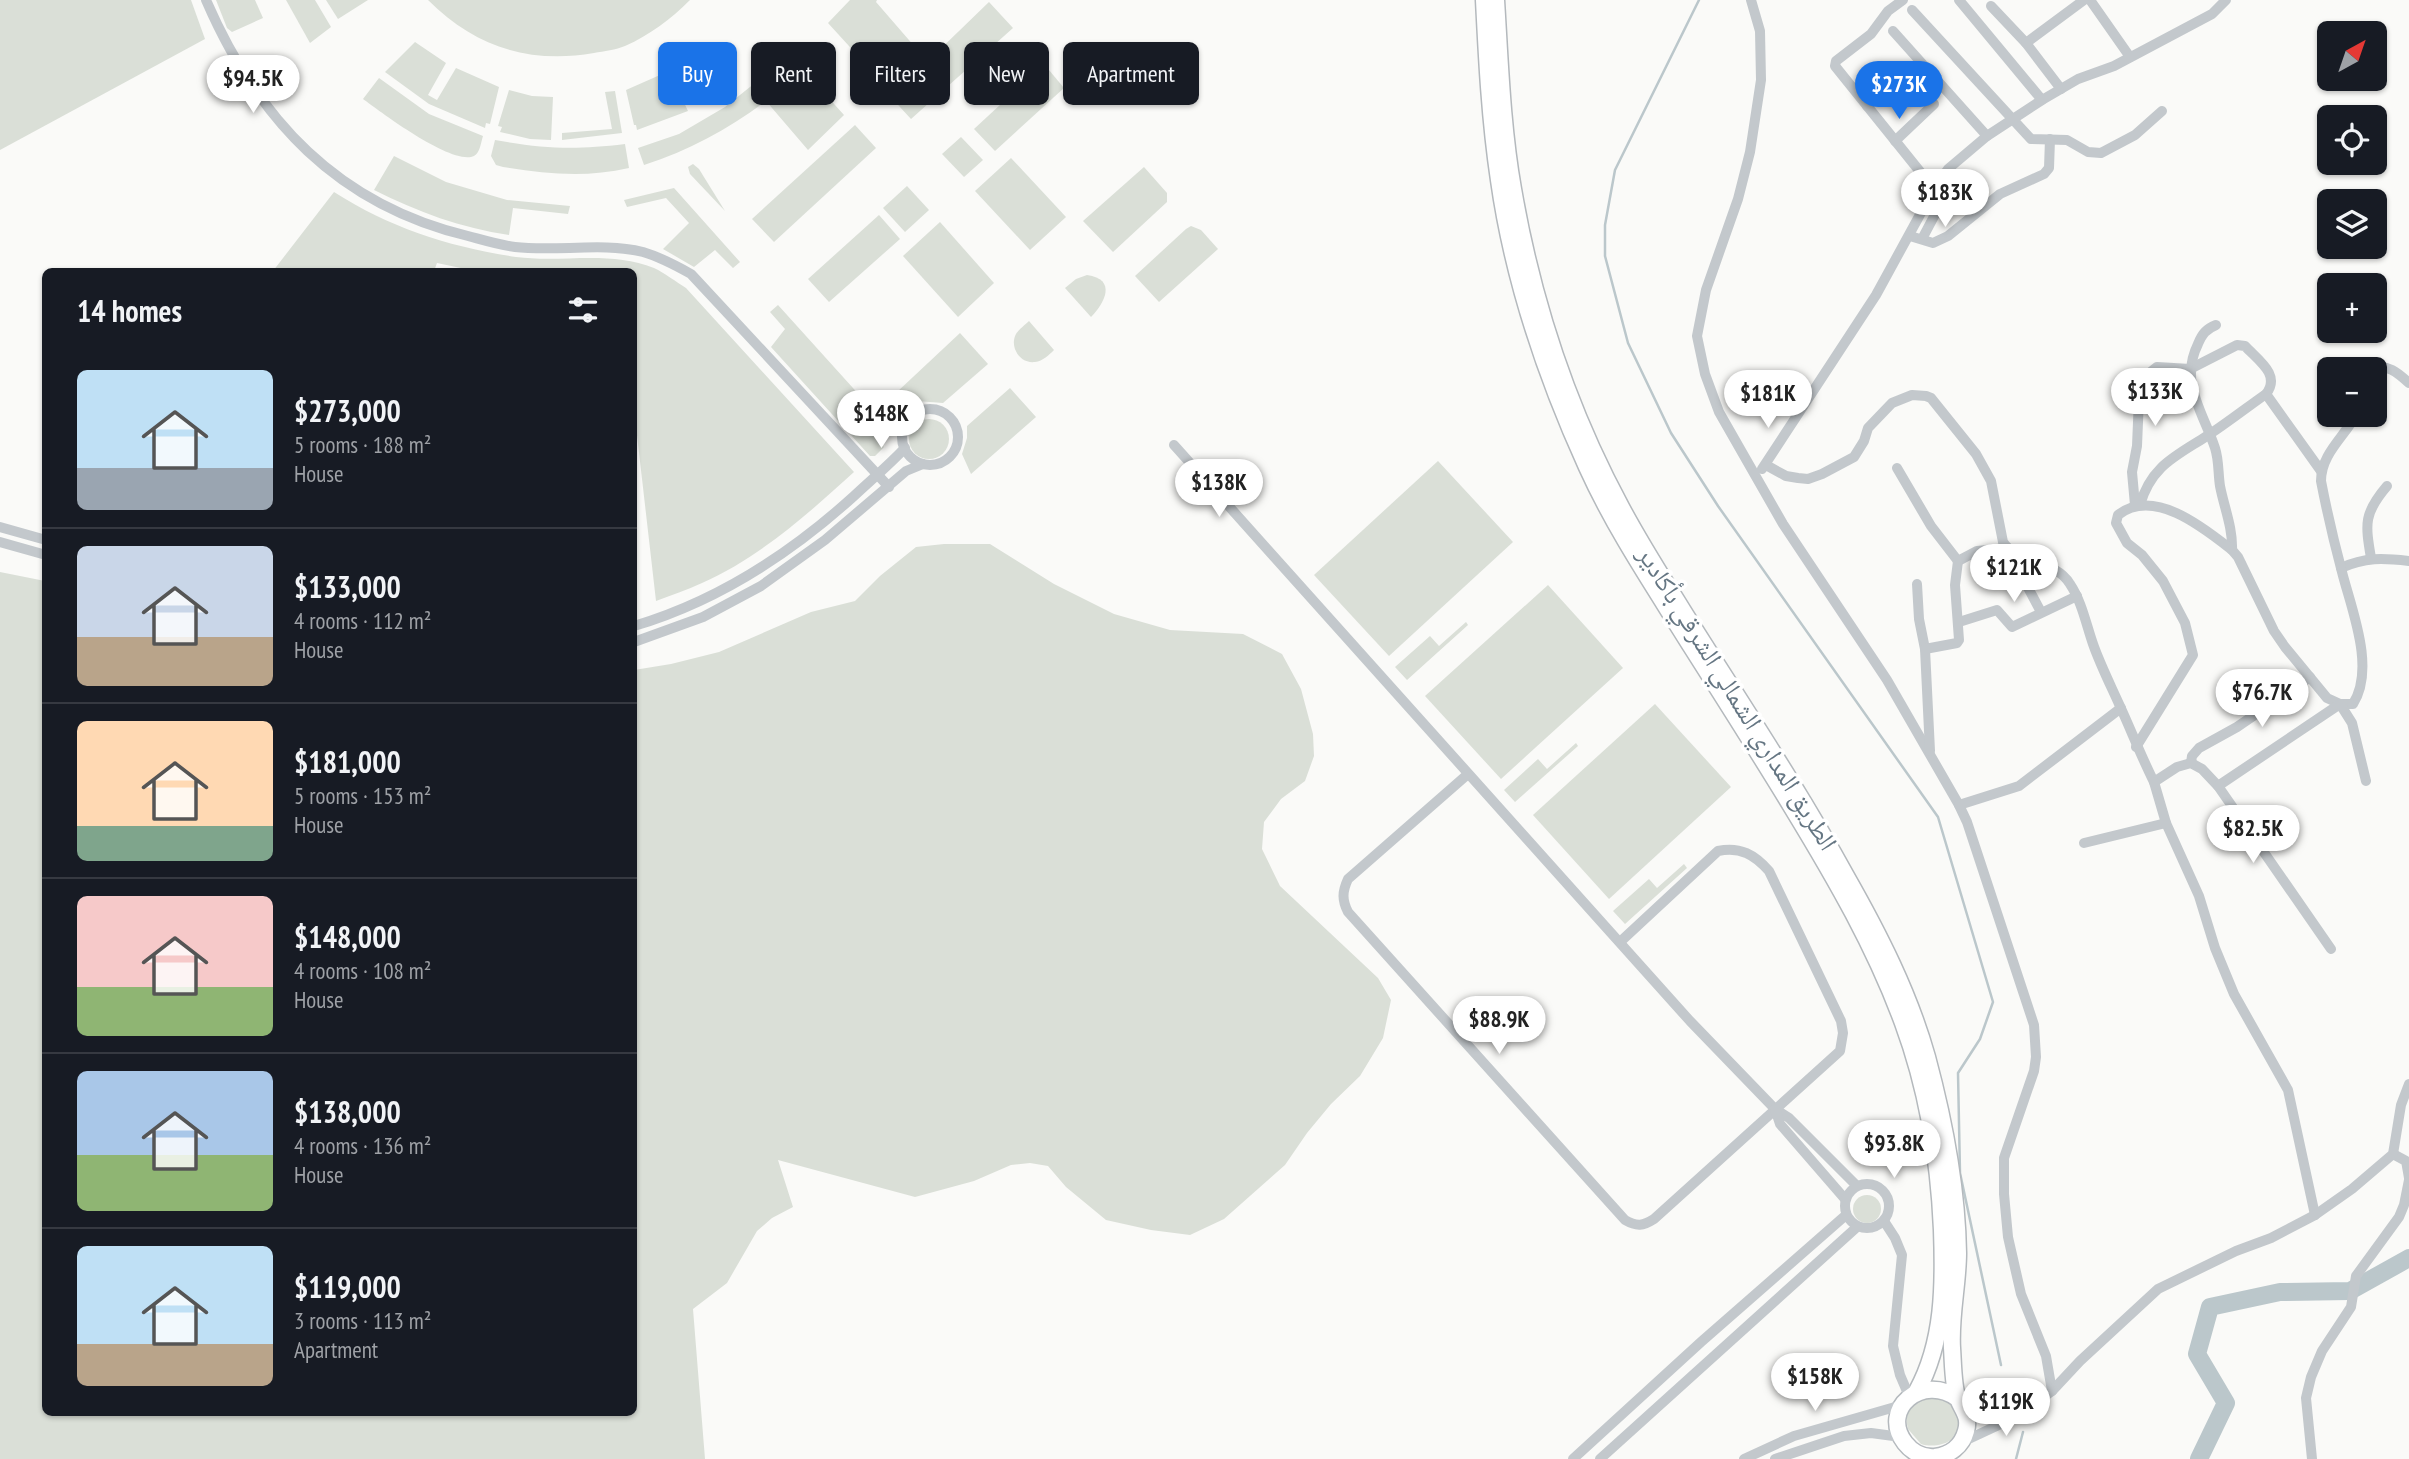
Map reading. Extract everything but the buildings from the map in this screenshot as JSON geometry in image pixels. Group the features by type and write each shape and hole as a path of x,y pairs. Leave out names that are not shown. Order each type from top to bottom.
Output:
{"highway":[{"name":"الطريق المداري الشمالي الشرقي بأكادير","path":"1484,0 1489,106 1499,183 1512,250 1539,345 1573,435 1619,531 1747,733 1857,917 1887,984 1910,1047 1924,1098 1937,1168 1943,1255 1941,1313 1929,1365 1910,1398"},
{"name":"الطريق المداري الشمالي الشرقي بأكادير","path":"1496,0 1503,105 1513,188 1540,304 1570,395 1621,509 1823,834 1874,925 1898,976 1919,1033 1951,1167 1956,1211 1958,1255 1952,1345 1959,1400"},
{"path":"1903,1440 1914,1452 1926,1457 1939,1457 1953,1452 1967,1422 1959,1400 1938,1388 1910,1398 1898,1415 1903,1440 1909,1459"}],"street":[{"path":"206,0 244,77 270,113 353,190 418,221 514,247 599,248 641,252 671,262 691,274 889,487"},
{"path":"1751,0 1760,31 1762,60 1750,152 1738,199 1706,290 1696,336 1704,374 1719,412 1783,524 1887,680 1967,822 2034,1026 2034,1070 2004,1158 2004,1194 2008,1237 2021,1294 2046,1356 2052,1391"},
{"path":"1903,0 1888,11 1871,34 1835,63 1836,68 1934,189"},
{"path":"1959,0 2042,100"},
{"path":"2026,43 2084,0"},
{"path":"2090,0 2130,57"},
{"path":"1757,477 1876,295 1934,189 1948,169 1987,136 2042,100 2078,79 2114,66 2212,14 2226,0"},
{"path":"1990,6 2026,43 2061,89"},
{"path":"1912,10 2031,139 2067,140 2088,152 2101,153 2135,135 2162,111"},
{"path":"1893,31 1987,136"},
{"path":"1867,106 1906,71"},
{"path":"1895,141 1934,104"},
{"path":"1910,236 1933,243 1948,236 2000,194 2044,174 2049,168 2050,139"},
{"path":"1922,239 1940,205"},
{"path":"2216,325 2206,329 2200,340 2190,369 2190,381 2208,435 2215,446 2222,493 2233,537 2232,550"},
{"path":"2241,344 2245,346 2272,378 2272,386 2266,394 2164,463 2138,505 2132,472 2142,384 2157,367 2190,369 2241,344"},
{"path":"2387,368 2409,383"},
{"path":"1766,465 1786,476 1798,478 1808,479 1822,474 1854,457 1868,428 1892,403 1912,394 1931,398 1976,454 1991,481 2003,542 2041,612"},
{"path":"2136,747 2193,655 2185,623 2163,581 2127,543 2116,523 2118,515 2138,505 2165,509 2185,517 2232,550 2238,557 2274,631 2327,698 2340,704 2353,704 2358,692 2362,660 2354,611 2327,513 2321,471 2266,394"},
{"path":"637,641 703,617 761,586 798,561 906,471 923,464 939,464 946,460 956,448 958,432 951,418 936,410 916,413 905,426 903,433 909,455 923,464"},
{"path":"2321,471 2328,454 2347,427"},
{"path":"1174,445 1690,1021 1775,1109 1789,1118 1856,1185"},
{"path":"637,625 667,616 719,594 772,562 817,529 905,447"},
{"path":"1897,468 1931,526 1958,561 1955,585 1960,633 1957,643 1925,649"},
{"path":"2371,558 2367,519 2372,503 2388,486"},
{"path":"0,527 42,539"},
{"path":"0,542 42,554"},
{"path":"1958,561 1977,551 2007,548 2060,573 2070,582 2083,611 2093,645 2136,747 2154,782 2166,823 2199,896 2215,948 2234,994 2288,1090 2315,1214"},
{"path":"2341,568 2371,558 2409,561"},
{"path":"1917,584 1919,619 1925,649 1930,755"},
{"path":"1959,622 1997,610 2012,627 2077,596"},
{"path":"2191,762 2192,756 2199,748 2237,727 2310,677"},
{"path":"2340,704 2352,723 2366,780"},
{"path":"2217,786 2340,704"},
{"path":"1959,806 2019,786 2121,708"},
{"path":"2154,782 2177,767 2191,762"},
{"path":"2191,762 2202,769 2217,786 2331,949"},
{"path":"1468,774 1348,879 1342,895 1343,903 1348,912 1625,1220 1634,1226 1642,1226 1654,1219 1840,1051 1841,1021 1769,871 1756,857 1730,848 1718,851 1620,942"},
{"path":"2084,843 2166,823"},
{"path":"1953,1452 2018,1416 2052,1391 2080,1361 2158,1289 2236,1251 2271,1238 2315,1214 2352,1189 2393,1154 2401,1105 2409,1084"},
{"path":"1775,1109 1780,1124 1845,1199 1846,1214 1857,1227"},
{"path":"2312,1459 2306,1398 2311,1377 2322,1351 2351,1307 2354,1283 2370,1255 2399,1217 2404,1205 2409,1179 2408,1162 2393,1154"},
{"path":"1600,1459 1857,1227 1872,1228 1884,1221 1889,1206 1883,1191 1869,1184 1856,1185 1845,1199"},
{"path":"1573,1459 1846,1214"},
{"path":"1744,1459 1794,1436 1910,1398 1900,1375 1893,1346 1902,1255 1884,1221"},
{"path":"1959,1400 2001,1409 2034,1404"},
{"path":"1774,1459 1826,1441 1853,1435 1871,1433 1903,1440"}],"shaded area":[{"path":"0,0 191,0 205,39 0,150"},
{"path":"216,0 255,0 263,18 232,32 227,28"},
{"path":"286,0 315,0 331,27 310,43"},
{"path":"326,0 368,0 338,19"},
{"path":"428,0 690,0 660,26 625,46 594,53 547,56 504,48 484,40 465,30"},
{"path":"850,0 877,0 911,42 850,42 850,47 828,23"},
{"path":"989,2 1013,28 997,42 964,42 964,72 950,84 950,42 948,42"},
{"path":"415,42 446,63 428,95 437,100 456,68 499,87 490,124 486,123 485,128 429,104 385,72"},
{"path":"1049,70 1063,87 1049,102"},
{"path":"658,76 658,105 685,105 688,111 637,130 626,90"},
{"path":"379,78 429,114 483,136 478,152 474,156 464,157 434,146 363,99"},
{"path":"751,86 751,105 760,105 708,138 644,165 638,148 679,134 728,105 737,105 737,97"},
{"path":"509,90 532,96 553,97 551,140 530,139 500,132 502,127 498,126"},
{"path":"615,91 622,133 562,140 562,133 612,129 605,92"},
{"path":"769,105 835,105 844,115 808,150"},
{"path":"898,105 927,105 911,119"},
{"path":"1000,105 1045,105 995,151 974,129"},
{"path":"855,125 876,148 774,242 752,219"},
{"path":"961,137 983,160 964,177 942,154"},
{"path":"495,140 560,148 625,144 629,168 566,174 503,167 496,165 491,156"},
{"path":"394,156 446,182 507,200 570,206 568,214 513,208 509,235 440,218 374,190"},
{"path":"1011,158 1066,217 1030,250 975,191"},
{"path":"693,164 699,169 725,211 690,174 688,167"},
{"path":"1144,167 1167,193 1167,202 1113,252 1083,221"},
{"path":"907,186 929,210 905,232 883,208"},
{"path":"674,188 740,262 733,268 715,250 694,267 663,249 689,223 666,198 627,207 624,200"},
{"path":"334,192 399,226 468,248 516,257 603,258 654,268 686,288 854,472 801,519 744,561 702,583 656,601 637,435 637,268 461,268 437,263 435,268 275,268"},
{"path":"879,215 900,239 829,302 808,279"},
{"path":"940,222 994,283 958,317 903,256"},
{"path":"1191,226 1201,230 1218,249 1159,302 1135,276"},
{"path":"1087,275 1102,281 1106,292 1091,317 1065,288 1076,279"},
{"path":"778,305 890,429 878,440 884,447 875,456 870,456 771,347 785,329 770,312"},
{"path":"1029,321 1054,350 1035,362 1025,360 1017,354 1014,344 1016,334"},
{"path":"960,333 988,364 943,403 917,401 897,392"},
{"path":"1010,388 1036,417 971,474 962,454 967,438 967,426"},
{"path":"929,419 937,420 943,425 948,431 948,447 943,453 937,458 929,459 921,458 915,453 910,447 909,439 910,431 915,425 921,420"},
{"path":"1438,461 1513,542 1389,656 1314,575"},
{"path":"990,544 1054,584 1114,614 1170,630 1243,634 1282,654 1301,689 1313,734 1314,756 1305,781 1281,799 1264,822 1262,849 1280,886 1378,978 1391,1000 1383,1038 1360,1076 1331,1104 1285,1165 1224,1219 1190,1235 1106,1220 1066,1187 1048,1166 1030,1163 1011,1165 974,1181 915,1197 778,1160 793,1207 772,1218 757,1231 727,1283 693,1309 705,1459 0,1459 0,572 42,580 42,1416 637,1416 637,670 719,652 811,612 855,601 880,576 916,547"},
{"path":"1548,585 1623,668 1501,779 1425,696"},
{"path":"1466,622 1468,625 1407,680 1395,667 1430,636 1439,646"},
{"path":"1655,704 1731,787 1609,899 1533,815"},
{"path":"1576,743 1578,746 1515,802 1504,790 1538,759 1547,769"},
{"path":"1684,864 1687,868 1625,924 1613,911 1649,879 1657,888"},
{"path":"1867,1195 1877,1199 1881,1209 1877,1219 1867,1223 1857,1219 1853,1209 1857,1199"},
{"path":"1926,1393 1955,1404 1960,1421 1959,1428 1957,1434 1947,1442 1921,1444 1908,1429 1907,1417 1910,1408"}],"waterway":[{"path":"1699,0 1615,170 1605,225 1605,256 1628,343 1671,433 1718,506 1938,817 1993,1002 1980,1039 1958,1073 1960,1173 2001,1365"},
{"path":"2199,1459 2226,1403 2197,1354 2210,1307 2280,1292 2350,1291 2409,1258"},
{"path":"2016,1459 2023,1432"}]}
